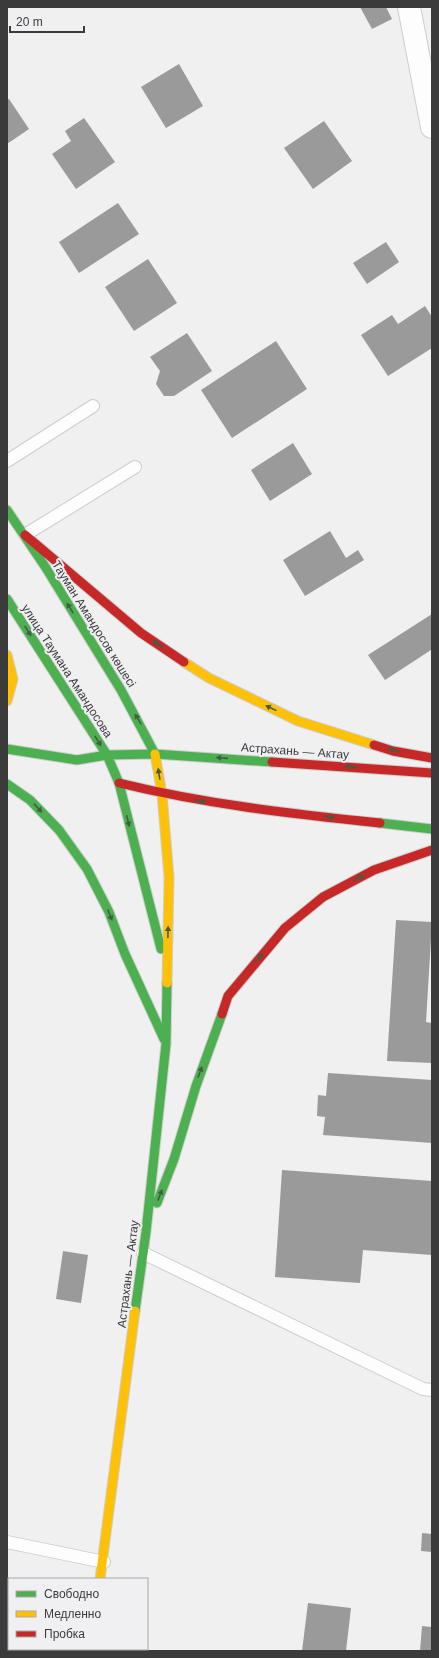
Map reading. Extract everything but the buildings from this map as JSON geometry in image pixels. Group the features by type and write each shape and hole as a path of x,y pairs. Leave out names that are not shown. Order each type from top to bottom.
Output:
{"main road":[{"name":"Тауман Амандосов көшесі","path":"7,510 25,536 139,720 155,754"},
{"path":"25,536 141,633 209,678 298,721 393,751 432,758"},
{"name":"улица Таумана Амандосова","path":"7,599 107,756"},
{"path":"7,655 14,679 7,701"},
{"path":"7,749 77,760 107,756"},
{"name":"Астрахань — Актау","path":"100,1578 104,1562 146,1232 166,1044 169,877 162,794 155,754"},
{"name":"Астрахань — Актау","path":"168,971 142,882 119,783 107,756 155,754 432,773"},
{"path":"77,760 91,768"},
{"path":"105,775 119,783 162,794 215,804 432,829"},
{"path":"7,784 30,800 59,830 87,869 109,912 125,954 166,1044"},
{"path":"146,1232 174,1159 196,1086 228,996 285,928 323,897 374,870 432,850"}],"street":[{"path":"409,8 432,127"}],"lane":[{"path":"7,461 93,406"},
{"path":"25,536 135,467"},
{"path":"143,1253 423,1389 432,1390"},
{"path":"7,1542 104,1562"}],"traffic: fast":[{"path":"7,510 46,568 121,690 155,754"},
{"path":"7,599 107,755"},
{"path":"7,749 77,760 107,755"},
{"path":"161,949 119,783 107,755 155,754 272,762"},
{"path":"7,784 30,800 59,830 87,869 109,912 125,954 164,1039"},
{"path":"380,823 432,829"},
{"path":"135,1311 146,1232 166,1044 167,983"},
{"path":"157,1203 174,1159 196,1086 222,1014"}],"traffic: slow":[{"path":"7,655 13,679 7,701"},
{"path":"184,662 209,678 298,721 374,745"},
{"path":"155,754 162,794 169,877 167,983"},
{"path":"100,1578 135,1311"}],"traffic: jam":[{"path":"25,535 141,633 184,662"},
{"path":"374,745 393,751 432,758"},
{"path":"272,762 432,773"},
{"path":"119,783 216,803 380,823"},
{"path":"222,1014 228,996 285,928 323,897 374,870 432,850"}]}
